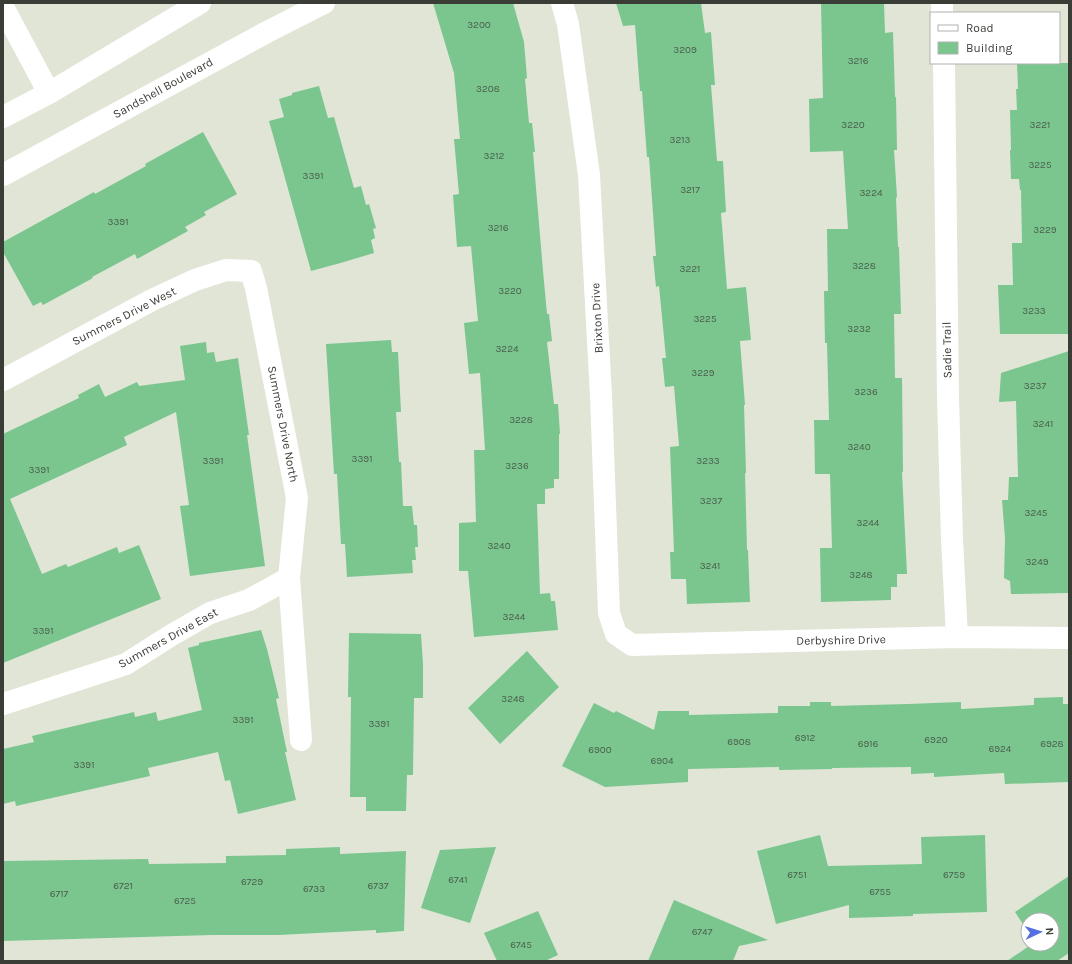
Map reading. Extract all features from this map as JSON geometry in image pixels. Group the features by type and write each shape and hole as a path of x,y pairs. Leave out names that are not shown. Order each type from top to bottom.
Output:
{"street":[{"path":"3,117 49,93 200,3"},
{"name":"Sandshell Boulevard","path":"3,175 267,32 324,3"},
{"name":"Brixton Drive","path":"562,3 568,24 589,175 601,396 609,613 616,634"},
{"path":"3,7 49,93"},
{"name":"Sadie Trail","path":"944,64 948,397 952,539 957,638"},
{"name":"Summers Drive West","path":"3,380 152,300 195,280 226,270 251,271"},
{"name":"Summers Drive North","path":"251,271 258,296 297,498 289,578"},
{"path":"289,578 301,740"},
{"name":"Summers Drive East","path":"3,704 126,664 210,613 249,600 289,578"},
{"name":"Derbyshire Drive","path":"616,634 632,645 957,638 1069,638"}],"building":[{"path":"433,3 513,3 524,42 527,78 525,79 529,123 532,123 543,271 547,314 549,314 552,341 547,342 554,404 558,404 560,434 559,479 554,479 554,488 545,489 545,504 537,504 540,594 550,593 551,601 555,601 558,630 474,637 468,571 459,571 459,523 476,522 474,450 485,450 480,373 469,374 464,323 478,321 471,246 457,247 453,195 459,194 454,139 460,139 454,73"},
{"path":"616,3 701,3 705,33 711,32 715,85 711,85 717,161 723,161 726,212 721,213 727,289 746,287 751,340 740,341 745,405 745,473 750,602 687,604 686,579 671,579 670,552 674,552 670,447 679,446 674,386 665,387 662,358 666,358 659,286 656,287 653,256 656,256 649,157 647,157 642,91 640,91 635,25 623,26"},
{"path":"821,3 884,3 885,33 893,32 897,150 894,150 901,314 894,314 895,378 902,378 902,472 907,574 897,574 897,587 891,587 891,600 821,602 820,548 832,548 830,474 815,474 814,420 829,420 824,291 828,291 827,229 848,229 843,151 810,152 809,99 823,98"},
{"path":"1069,63 1069,334 1000,334 998,285 1013,285 1012,243 1022,243 1021,190 1019,179 1011,179 1010,150 1010,110 1017,110 1016,89 1018,89 1017,64"},
{"path":"319,86 328,118 334,117 354,188 361,186 366,205 369,204 376,228 373,229 375,238 371,240 374,253 311,271 269,121 284,117 279,99 292,95 292,93"},
{"path":"203,132 237,194 204,212 206,215 185,227 188,231 137,259 135,254 43,305 41,302 33,306 3,252 3,242 94,192 95,194 146,166 145,164"},
{"path":"391,340 392,352 398,352 401,412 396,412 399,462 401,462 403,506 412,506 414,525 417,525 418,547 415,547 416,560 412,560 413,573 347,577 345,544 341,544 337,474 334,474 326,344"},
{"path":"206,342 207,353 214,352 216,362 238,358 265,566 190,576 180,506 189,505 176,412 124,437 127,445 10,499 42,574 66,564 68,567 117,547 119,553 139,545 161,599 3,663 3,434 79,398 78,395 99,384 105,397 137,382 139,386 185,380 180,346"},
{"path":"1069,351 1069,593 1011,594 1010,581 1004,578 1005,538 1002,500 1008,500 1009,477 1018,477 1016,401 999,402 1001,373"},
{"path":"261,630 279,698 276,699 287,752 285,752 296,800 238,814 230,780 225,781 218,752 148,768 150,776 16,806 15,801 3,804 3,749 34,742 32,736 134,712 135,717 156,712 158,721 202,710 188,648 199,645 199,643"},
{"path":"349,633 421,634 423,698 414,698 413,775 407,775 406,811 366,811 366,797 350,797 351,697 348,697"},
{"path":"527,651 559,687 500,744 468,708"},
{"path":"1063,697 1063,704 1069,704 1069,782 1005,784 1004,773 934,777 934,773 911,774 911,767 779,770 779,767 688,769 688,782 605,787 562,766 594,703 614,713 616,711 654,730 658,711 689,711 689,715 778,713 778,706 810,706 810,702 831,702 831,706 961,702 961,709 1034,705 1034,698"},
{"path":"820,835 828,866 922,864 921,837 985,835 987,912 913,914 913,916 849,918 849,905 776,924 757,851"},
{"path":"340,847 340,854 406,851 404,931 376,933 376,930 279,935 212,935 3,941 3,861 148,859 149,864 226,863 226,856 286,855 286,849"},
{"path":"496,847 470,923 421,908 440,850"},
{"path":"1069,876 1069,953 1057,961 1007,961 1020,952 1060,952 1060,912 1020,912 1020,920 1015,912"},
{"path":"674,900 768,940 739,946 733,961 648,961"},
{"path":"538,911 558,955 545,961 497,961 484,933"}]}
